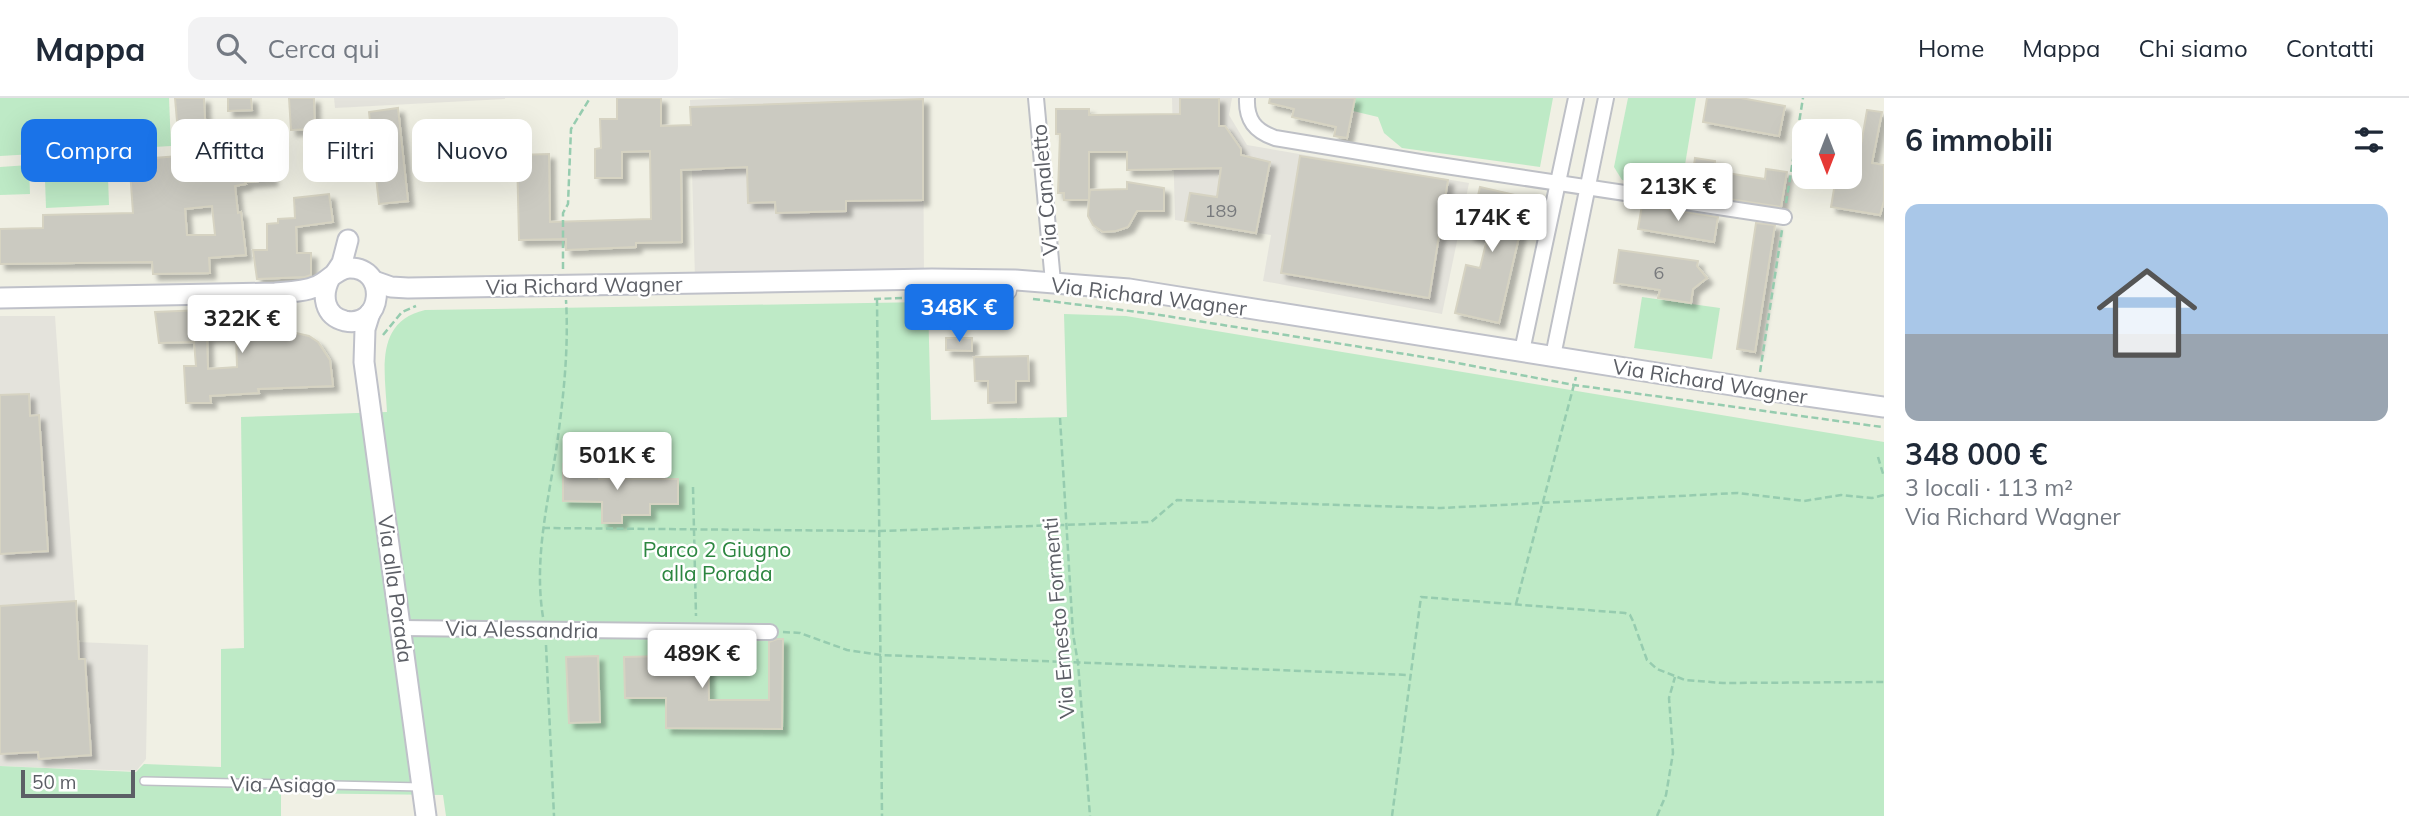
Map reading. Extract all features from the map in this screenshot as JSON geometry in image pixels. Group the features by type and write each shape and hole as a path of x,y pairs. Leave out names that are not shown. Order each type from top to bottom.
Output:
{"street":[{"name":"Via Canaletto","path":"1036,98 1053,282"},
{"path":"1247,98 1249,117 1254,127 1275,138 1587,188 1784,216"},
{"path":"1522,351 1576,98"},
{"path":"1553,356 1606,98"},
{"path":"275,293 306,299 334,315 354,321 373,310 377,289 348,240 342,263 324,295 334,315"},
{"path":"0,298 275,293 318,286 344,269 368,275"},
{"name":"Via Richard Wagner","path":"368,275 391,287 563,296 932,279 1013,286 1053,282 1129,289 1884,407"},
{"name":"Via Richard Wagner","path":"373,310 392,294 408,288"},
{"name":"Via alla Porada","path":"373,310 365,329 364,362 426,816"},
{"name":"Via alla Porada","path":"334,315 357,345 364,362"},
{"name":"Via Alessandria","path":"401,628 770,632"}],"lane":[{"path":"932,279 949,309 1000,308 1013,286"},
{"name":"Via Asiago","path":"144,780 422,787"}],"path":[{"path":"554,816 545,630 541,603 540,541 556,448 566,362 563,213 568,204 570,129 590,98"},
{"path":"1757,389 1802,98"},
{"path":"1013,286 1037,301 1154,314 1436,359 1574,385 1882,427"},
{"path":"864,299 896,300 909,296"},
{"path":"877,299 882,816"},
{"path":"379,341 402,312 426,305"},
{"path":"1516,604 1576,372"},
{"name":"Via Ernesto Formenti","path":"1060,418 1073,634 1078,663 1090,816"},
{"path":"1878,457 1884,477"},
{"path":"693,487 696,614 693,631"},
{"path":"543,528 880,531 1151,522 1177,500 1441,508 1738,493 1804,501 1841,495 1872,498 1884,495"},
{"path":"1392,816 1421,597 1614,611 1630,615 1647,660 1657,669 1685,680 1723,683 1884,682"},
{"path":"770,632 800,633 847,650 880,655 1409,675"},
{"path":"1657,816 1666,795 1673,752 1669,698 1675,677"}],"shaded area":[{"path":"334,98 505,98 505,99 335,108"},
{"path":"923,98 924,275 695,279 690,100"},
{"path":"1172,98 1232,98 1229,115 1247,145 1469,183 1442,314 1263,281 1271,235 1175,220"},
{"path":"0,316 55,316 78,642 148,645 146,759 136,771 0,766"}],"green space":[{"path":"0,98 169,98 171,146 157,147 157,119 21,119 21,155 0,156"},
{"path":"1355,98 1553,98 1540,167 1402,148 1384,133 1378,117 1353,111"},
{"path":"1628,98 1696,98 1681,189 1622,180 1614,167"},
{"path":"21,166 21,182 30,182 30,194 0,195 0,167"},
{"path":"45,182 108,182 109,205 46,208"},
{"path":"1642,297 1720,308 1712,359 1634,348"},
{"name":"Parco 2 Giugno alla Porada","path":"928,302 931,420 1067,417 1064,314 1126,316 1884,442 1884,816 446,816 443,795 281,793 281,816 0,816 0,766 136,772 144,764 221,767 221,649 244,648 241,417 387,412 386,350 397,325 409,316 425,310"}],"building":[{"path":"175,98 204,98 205,119 177,119"},
{"path":"228,98 251,98 252,110 228,111"},
{"path":"289,98 314,98 315,119 303,119 303,130 291,130"},
{"path":"617,98 661,98 661,126 691,125 690,107 923,99 923,200 846,201 846,211 776,213 775,202 748,203 747,167 681,170 682,242 636,243 636,247 566,250 566,239 519,240 518,182 532,182 532,155 549,154 550,222 651,219 650,151 622,152 622,178 595,178 595,149 601,148 600,119 617,119"},
{"path":"1180,98 1219,98 1219,126 1225,126 1241,149 1241,155 1270,162 1256,233 1185,221 1190,193 1217,197 1221,168 1127,170 1127,152 1089,152 1089,199 1090,190 1127,189 1127,182 1164,188 1164,211 1137,211 1128,227 1116,231 1103,232 1093,225 1088,216 1089,200 1064,200 1064,193 1058,193 1060,134 1056,134 1056,109 1089,109 1089,115 1180,114"},
{"path":"1270,98 1355,98 1347,138 1334,136 1336,127 1292,117 1294,109 1269,103"},
{"path":"1707,98 1741,98 1785,106 1779,136 1703,122"},
{"path":"398,108 408,201 379,204 377,182 398,182 398,119 370,119 369,112"},
{"path":"1867,110 1882,112 1872,163 1884,165 1884,201 1880,215 1831,207 1834,189 1862,189 1862,139"},
{"path":"1300,156 1448,180 1429,298 1281,273"},
{"path":"171,157 171,182 245,182 246,184 235,186 246,255 209,258 210,273 153,274 152,262 0,264 0,229 43,228 43,215 133,213 131,182 157,182 157,158","holes":["212,206 215,235 187,235 185,209"]},
{"path":"1695,158 1715,161 1714,171 1765,179 1766,169 1787,172 1781,207 1690,193"},
{"path":"1480,187 1528,198 1499,323 1455,313 1466,265 1480,268 1487,239 1469,235"},
{"path":"329,194 333,222 296,227 297,253 311,253 311,275 257,279 253,250 267,250 267,224 278,223 278,219 295,218 294,198"},
{"path":"1642,205 1718,217 1714,242 1638,229"},
{"path":"1756,223 1775,225 1755,352 1737,349"},
{"path":"1619,250 1698,261 1697,266 1707,278 1693,289 1691,303 1658,298 1660,290 1614,283"},
{"path":"251,308 253,334 296,333 309,336 318,342 330,360 333,386 258,389 259,393 210,396 211,403 186,403 184,366 196,366 194,342 159,343 155,312","holes":["236,335 237,367 208,369 207,336"]},
{"path":"946,338 972,338 972,351 946,350"},
{"path":"1028,356 1029,381 1016,381 1016,402 988,403 988,381 975,381 974,357"},
{"path":"29,394 30,416 39,415 48,551 0,554 0,395"},
{"path":"563,464 599,464 599,479 678,479 678,504 650,504 650,515 622,515 622,523 602,523 602,502 563,501"},
{"path":"76,601 79,659 85,659 91,755 39,759 38,752 0,754 0,606"},
{"path":"783,639 782,729 666,728 666,698 625,698 624,657 664,656 663,645 708,645 709,700 769,700 769,642"},
{"path":"598,656 600,722 569,723 566,657"}]}
